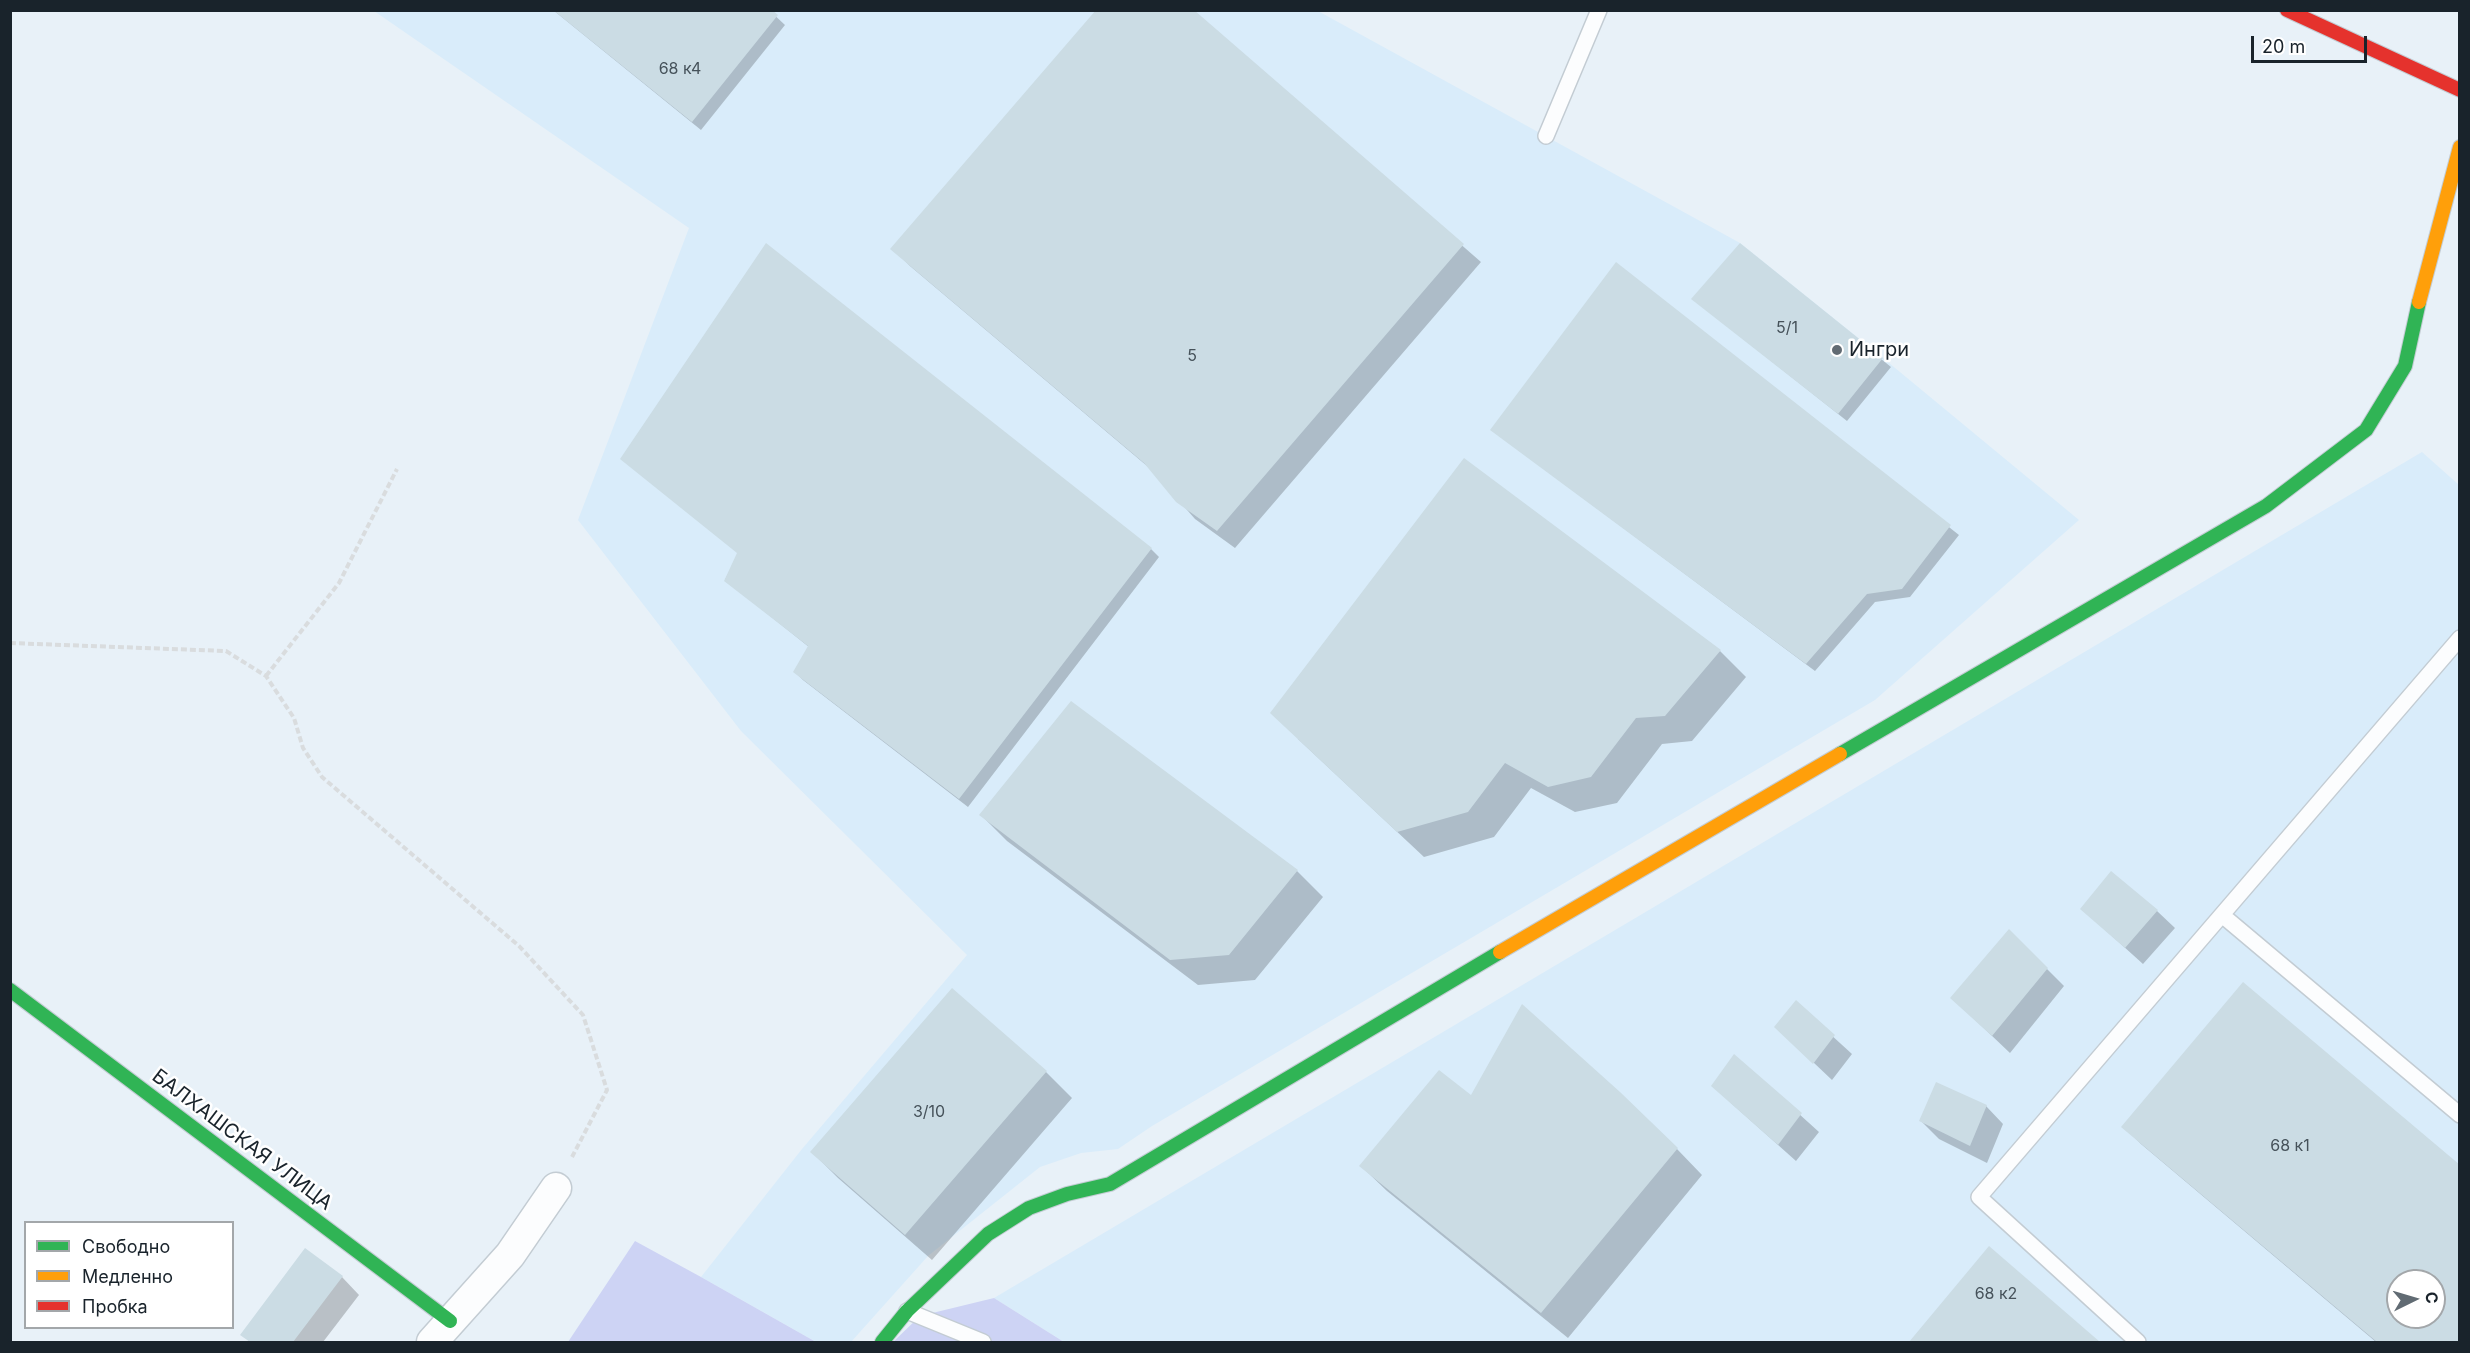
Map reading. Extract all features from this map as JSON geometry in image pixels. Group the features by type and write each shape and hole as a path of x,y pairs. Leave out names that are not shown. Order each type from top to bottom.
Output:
{"street":[{"path":"2287,10 2460,90"},
{"path":"882,1342 907,1311 988,1234 1029,1208 1067,1194 1110,1185 1442,985 2266,506 2366,430 2405,366 2460,147"},
{"name":"БАЛХАШСКАЯ УЛИЦА","path":"10,990 441,1332"},
{"path":"441,1332 510,1255 556,1188"}],"lane":[{"path":"1546,136 1599,10"},
{"path":"2138,1342 1979,1197 2460,638"},
{"path":"2222,915 2460,1115"},
{"path":"907,1311 983,1342"}],"path":[{"path":"266,676 339,583 397,469"},
{"path":"10,643 226,651 266,676 294,718 303,748 322,777 519,946 583,1015 607,1090 556,1188"}],"shaded area":[{"path":"374,11 1318,11 1740,243 2079,520 1875,700 1152,1126 1118,1149 1081,1153 1040,1167 928,1256 851,1342 816,1342 701,1277 802,1149 967,955 741,731 578,520 689,228"},
{"path":"2422,452 2459,485 2459,1342 1064,1342 994,1298"},
{"path":"635,1241 701,1277 816,1342 568,1342"},
{"path":"994,1298 1064,1342 893,1342 920,1316"}],"building":[{"path":"553,10 772,10 778,15 692,122"},
{"path":"1096,10 1194,10 1464,244 1217,531 1176,502 1144,463 890,249"},
{"path":"766,243 1152,548 959,799 793,672 808,646 724,581 737,553 620,459"},
{"path":"1740,243 1883,358 1838,414 1691,299"},
{"path":"1616,262 1951,525 1902,589 1867,594 1806,664 1490,430"},
{"path":"1464,458 1721,650 1665,716 1636,718 1591,777 1548,787 1505,763 1468,812 1397,832 1270,713"},
{"path":"1071,701 1298,870 1229,955 1170,960 979,815"},
{"path":"2111,871 2158,910 2125,948 2080,909"},
{"path":"2009,929 2048,968 1992,1036 1950,998"},
{"path":"2243,982 2460,1165 2460,1342 2377,1342 2121,1127"},
{"path":"952,988 1047,1071 905,1235 810,1152"},
{"path":"1796,1000 1835,1035 1813,1064 1774,1027"},
{"path":"1522,1004 1620,1092 1678,1148 1541,1313 1359,1166 1439,1070 1471,1095"},
{"path":"1734,1054 1802,1113 1778,1145 1711,1086"},
{"path":"1936,1082 1987,1105 1970,1146 1919,1121"},
{"path":"1989,1246 2100,1342 1909,1342"},
{"path":"305,1248 343,1276 293,1342 250,1342 240,1335"}],"traffic: fast":[{"path":"1840,754 2266,506 2366,430 2405,366 2419,302"},
{"path":"882,1342 907,1311 988,1234 1029,1208 1067,1194 1110,1184 1500,952"},
{"path":"10,990 450,1321"}],"traffic: slow":[{"path":"2419,302 2460,147"},
{"path":"1500,952 1840,754"}],"traffic: jam":[{"path":"2287,10 2460,90"}],"place":[{"name":"Ингри","path":"1837,350"}]}
